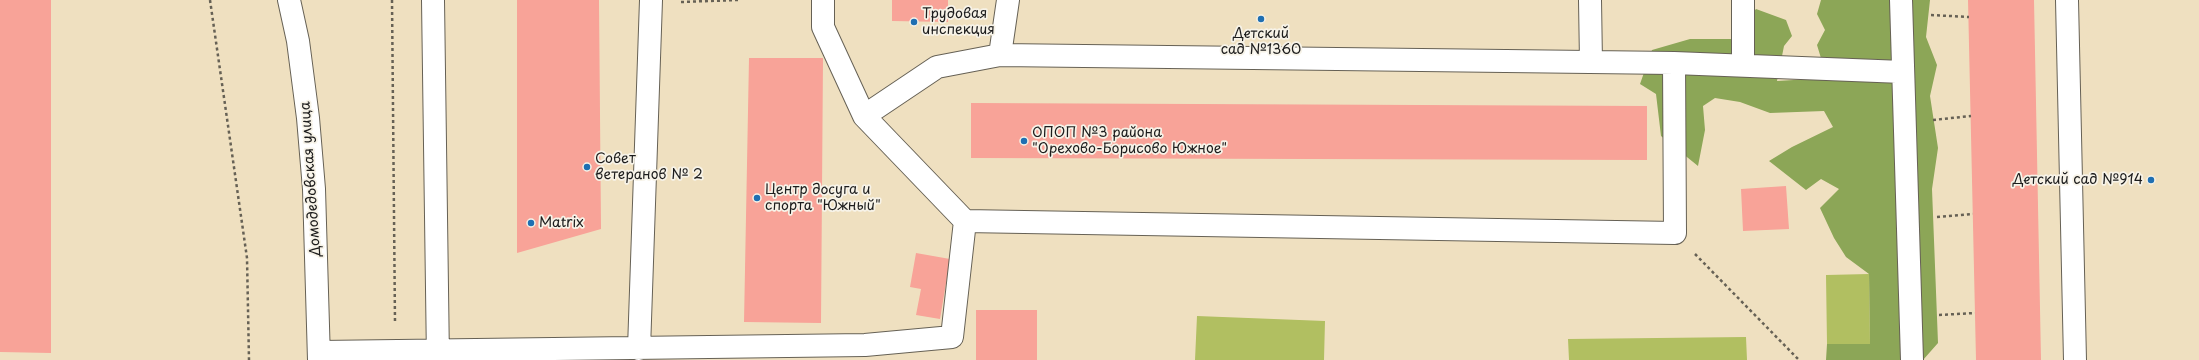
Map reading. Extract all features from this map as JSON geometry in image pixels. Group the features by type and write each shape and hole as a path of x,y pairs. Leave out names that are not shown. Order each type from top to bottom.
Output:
{"street":[{"name":"Домодедовская улица","path":"289,0 298,41 308,118 314,189 319,356"},
{"path":"434,0 438,356"},
{"path":"823,0 823,27 864,116 965,221 1675,233 1674,63"},
{"path":"1000,55 1008,0"},
{"path":"1590,0 1591,62"},
{"path":"1743,0 1743,65"},
{"path":"2067,0 2075,360"},
{"path":"639,349 651,2"},
{"path":"1902,6 1912,360"},
{"path":"864,116 937,67 1000,55 1674,63 1903,72"},
{"path":"319,356 395,352 438,356 639,349 865,345 952,337 965,221"}],"path":[{"path":"210,0 247,258 249,360"},
{"path":"392,0 395,352"},
{"path":"651,2 738,0"},
{"path":"1902,6 1969,17"},
{"path":"1905,122 1971,116"},
{"path":"1908,219 1973,214"},
{"path":"1675,233 1798,360"}],"green space":[{"path":"1821,0 1930,0 1926,37 1937,65 1930,96 1938,148 1932,189 1938,343 1923,360 1826,360 1827,344 1870,344 1869,274 1846,257 1834,238 1820,208 1839,189 1821,179 1806,190 1769,161 1792,147 1833,127 1824,111 1770,113 1740,102 1715,98 1703,106 1705,130 1698,166 1661,136 1656,94 1640,84 1652,50 1690,39 1731,39 1756,9 1786,20 1792,36 1784,46 1777,81 1827,78 1817,45 1825,30 1817,14"},
{"path":"1869,274 1870,344 1827,344 1826,275"},
{"path":"1197,316 1325,321 1324,360 1195,360"},
{"path":"1746,337 1747,360 1569,360 1568,339"}],"building":[{"path":"0,0 51,0 51,353 0,352"},
{"path":"517,0 599,0 601,229 517,253"},
{"path":"892,0 948,0 948,22 892,21"},
{"path":"1968,0 2034,0 2041,360 1976,360"},
{"path":"749,58 823,58 821,323 744,322"},
{"path":"971,103 1647,106 1647,160 971,158"},
{"path":"1786,186 1789,229 1743,231 1741,189"},
{"path":"916,253 950,259 940,319 916,315 921,289 910,287"},
{"path":"976,310 1037,310 1037,360 976,360"}],"place":[{"name":"Детский сад №1360","path":"1261,19"},
{"name":"Трудовая инспекция","path":"914,22"},
{"name":"ОПОП №3 района \"Орехово-Борисово Южное\"","path":"1024,141"},
{"name":"Совет ветеранов № 2","path":"587,167"},
{"name":"Детский сад №914","path":"2151,180"},
{"name":"Центр досуга и спорта \"Южный\"","path":"757,198"},
{"name":"Matrix","path":"531,223"}]}
